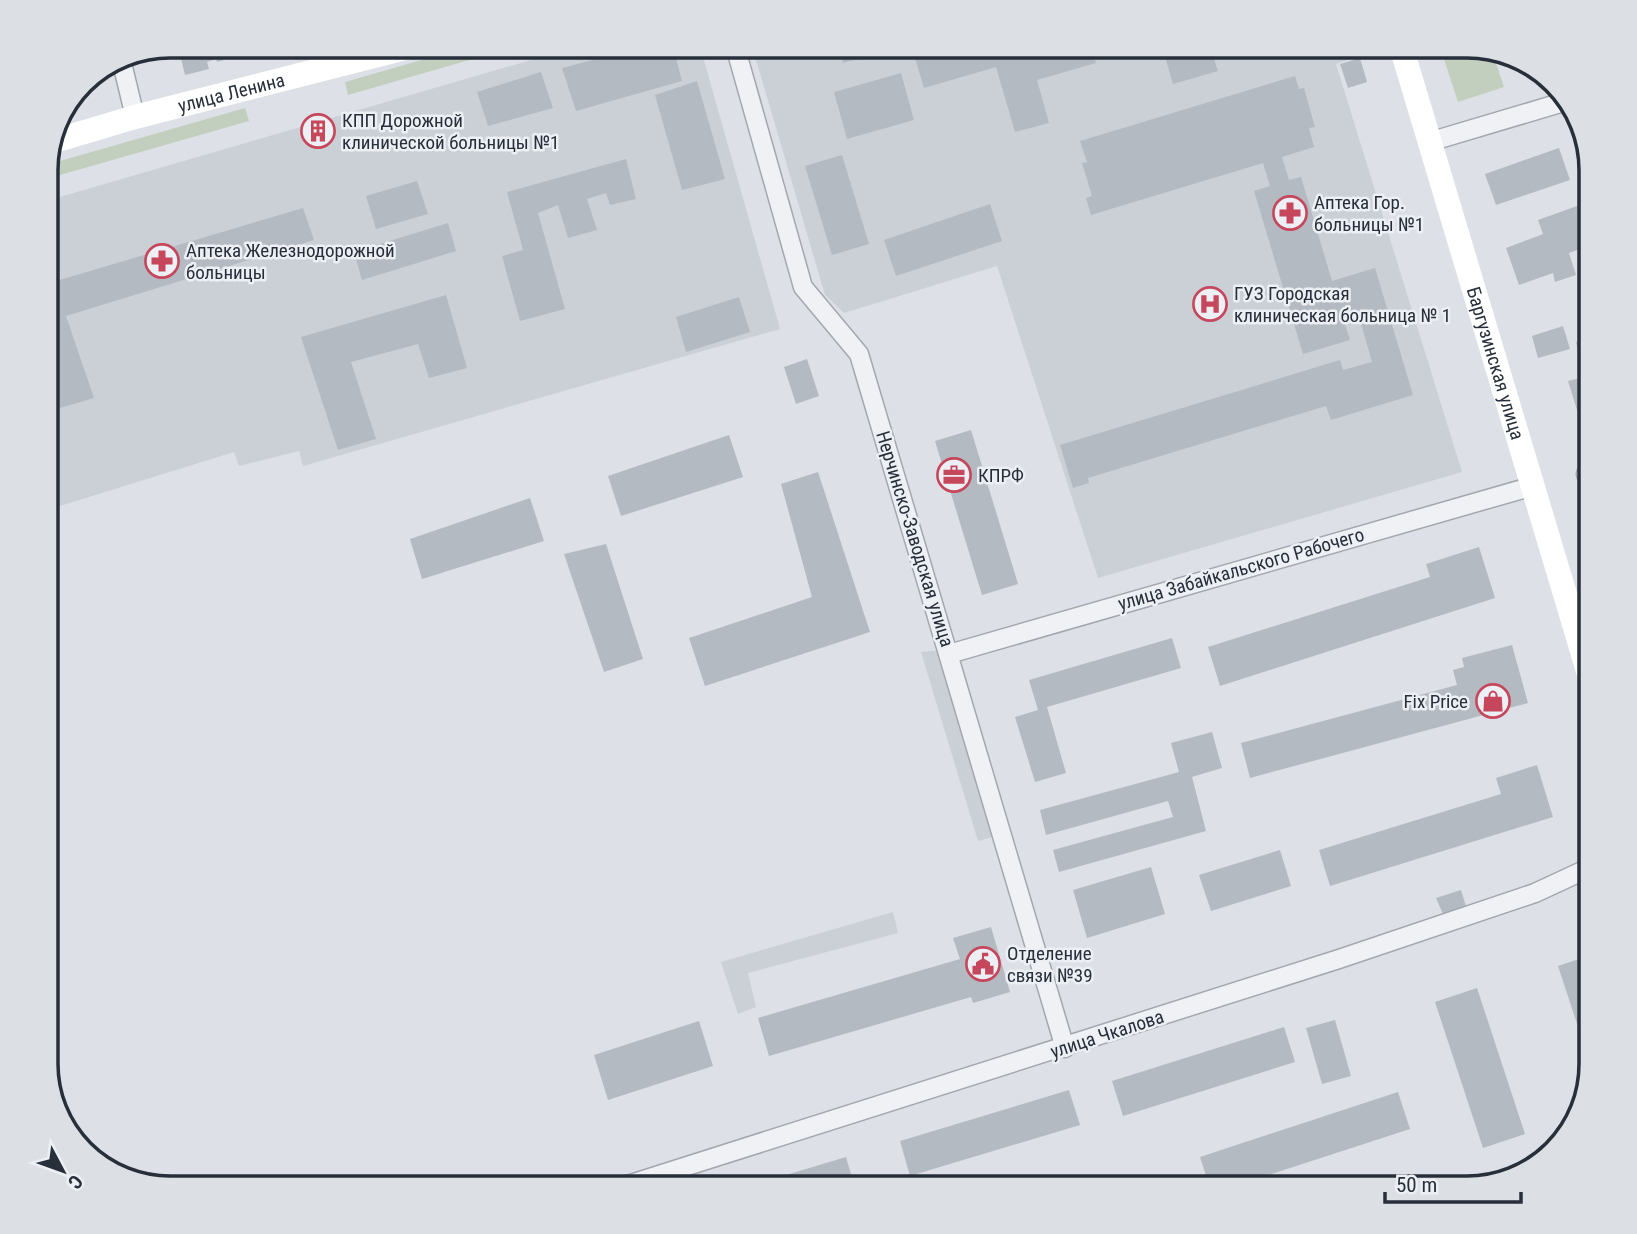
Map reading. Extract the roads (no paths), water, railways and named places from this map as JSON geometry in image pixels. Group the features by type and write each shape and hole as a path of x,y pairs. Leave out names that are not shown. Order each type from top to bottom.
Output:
{"main road":[{"name":"улица Ленина","path":"63,138 135,117 366,58"},
{"name":"Баргузинская улица","path":"1404,58 1579,640"}],"street":[{"name":"Нерчинско-Заводская улица","path":"738,58 803,287 859,354 1065,1048"},
{"path":"123,69 135,117"},
{"path":"1429,142 1557,104"},
{"name":"улица Забайкальского Рабочего","path":"949,654 1534,486"},
{"name":"улица Чкалова","path":"656,1176 1339,960 1535,893 1579,873"}],"place":[{"name":"КПП Дорожной клинической больницы №1","path":"318,131"},
{"name":"Аптека Гор. больницы №1","path":"1290,213"},
{"name":"Аптека Железнодорожной больницы","path":"162,261"},
{"name":"ГУЗ Городская клиническая больница № 1","path":"1210,304"},
{"name":"КПРФ","path":"954,475"},
{"name":"Fix Price","path":"1493,701"},
{"name":"Отделение связи №39","path":"983,964"}]}
